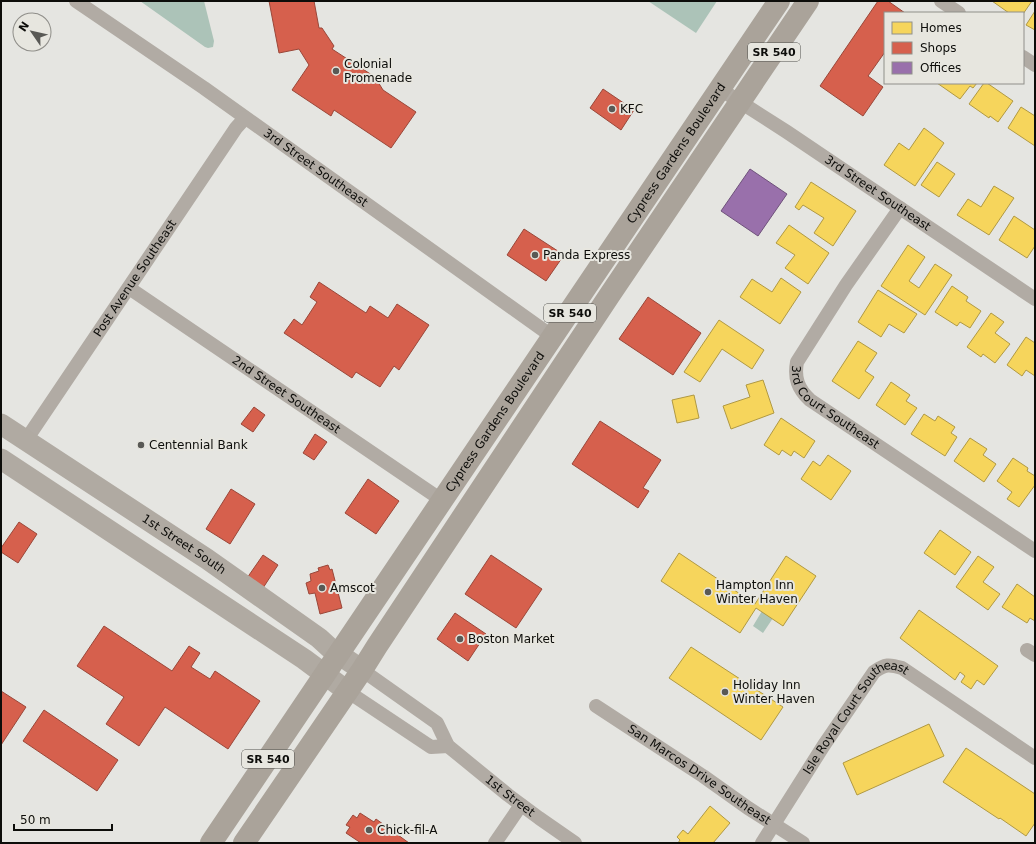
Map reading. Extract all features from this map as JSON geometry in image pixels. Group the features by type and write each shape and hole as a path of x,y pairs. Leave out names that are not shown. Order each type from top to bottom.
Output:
{"main road":[{"name":"Cypress Gardens Boulevard","path":"211,843 780,1"},
{"name":"Cypress Gardens Boulevard","path":"244,843 362,670 802,6"},
{"path":"515,438 513,434 520,417 548,361 553,337"},
{"path":"468,508 463,501 461,494 495,437 497,420"},
{"name":"1st Street South","path":"1,424 233,578 362,670"},
{"path":"3,464 304,659 347,691"}],"street":[{"name":"3rd Street Southeast","path":"76,1 204,88 553,337"},
{"path":"941,1 958,12"},
{"path":"1024,58 1035,65"},
{"name":"3rd Street Southeast","path":"720,89 739,103 787,132 1035,299"},
{"name":"Post Avenue Southeast","path":"26,440 236,128 245,118"},
{"name":"3rd Court Southeast","path":"900,208 846,285 796,362 795,372 802,393 810,400 1035,551"},
{"name":"2nd Street Southeast","path":"129,288 443,501"},
{"name":"Isle Royal Court Southeast","path":"762,843 824,745 874,672 883,666 892,665 902,668 1035,758"},
{"name":"1st Street","path":"362,670 438,723 448,746 521,805 575,843"},
{"path":"347,691 431,747 448,746"},
{"name":"San Marcos Drive Southeast","path":"596,706 803,843"},
{"path":"496,843 521,805"}],"shaded area":[{"path":"140,1 204,1 214,41 213,47 205,47"},
{"path":"648,1 717,1 696,33"},
{"path":"762,611 773,618 763,633 753,626"}],"building: Homes":[{"path":"992,1 1032,1 1024,13 1008,12"},
{"path":"1035,11 1035,30 1026,25"},
{"path":"938,84 976,84 973,88 970,86 960,99"},
{"path":"983,84 988,84 1013,101 998,122 990,116 989,118 969,104"},
{"path":"1021,107 1035,116 1035,146 1008,128"},
{"path":"924,128 944,143 915,186 884,165 899,143 909,150"},
{"path":"937,162 955,174 939,197 921,185"},
{"path":"811,182 856,211 833,246 814,233 824,218 803,205 799,210 795,207"},
{"path":"994,186 1014,198 989,235 957,215 968,199 981,207"},
{"path":"1014,216 1035,230 1035,246 1027,258 999,240"},
{"path":"789,225 829,253 808,284 785,268 795,255 776,243"},
{"path":"908,245 925,257 909,281 919,288 935,264 952,275 925,315 881,286"},
{"path":"781,278 801,292 780,324 740,297 752,279 772,292"},
{"path":"952,286 968,297 966,301 981,311 970,328 960,322 957,326 935,312"},
{"path":"878,290 917,314 904,333 889,324 881,337 858,322"},
{"path":"991,313 1004,322 995,333 1010,344 995,363 983,354 981,357 967,347"},
{"path":"719,320 764,350 752,369 722,349 700,382 684,372"},
{"path":"1026,337 1035,343 1035,376 1026,370 1022,376 1007,365"},
{"path":"858,341 877,353 865,371 874,377 859,399 832,381"},
{"path":"763,380 774,413 731,429 723,406 750,397 746,385"},
{"path":"891,382 910,395 906,401 917,408 905,425 876,405"},
{"path":"694,395 699,418 677,423 672,400"},
{"path":"924,414 935,421 938,416 955,427 951,433 957,437 945,456 911,434"},
{"path":"781,418 815,441 804,458 794,451 791,456 782,450 779,455 764,445"},
{"path":"970,438 987,449 983,455 996,464 984,482 954,461"},
{"path":"828,455 851,471 831,500 801,479 813,461 820,466"},
{"path":"1013,458 1028,468 1027,471 1035,476 1035,485 1019,507 1007,499 1012,492 997,481"},
{"path":"940,530 971,552 955,575 924,553"},
{"name":"Hampton Inn Winter Haven","path":"679,553 755,604 786,556 816,576 783,626 756,608 740,633 661,581"},
{"path":"978,556 994,567 983,582 1000,594 988,610 956,587"},
{"path":"1017,584 1035,597 1035,621 1030,618 1027,623 1002,607"},
{"path":"919,610 998,666 984,685 977,680 971,689 961,682 965,676 960,672 955,680 900,638"},
{"name":"Holiday Inn Winter Haven","path":"691,647 783,707 761,740 669,678"},
{"path":"929,724 944,756 857,795 843,763"},
{"path":"966,748 1035,794 1035,823 1026,836 943,782"},
{"path":"710,806 730,823 713,843 678,843 680,840 677,837 683,830 688,834"}],"building: Shops":[{"name":"Colonial Promenade","path":"269,1 314,1 319,28 322,28 334,46 332,49 375,77 383,90 416,112 391,148 334,110 331,116 292,90 309,65 299,49 279,53"},
{"path":"878,1 888,1 904,12 884,12 884,53 868,76 883,87 863,116 820,86"},
{"name":"KFC","path":"603,89 634,110 621,130 590,108"},
{"name":"Panda Express","path":"524,229 564,255 546,281 507,255"},
{"path":"319,282 366,313 370,306 388,318 397,304 429,325 399,370 394,366 380,387 356,372 352,378 284,333 294,319 302,325 317,302 310,297"},
{"path":"648,297 701,333 673,375 619,339"},
{"path":"254,407 265,415 253,432 241,424"},
{"path":"600,421 661,460 643,488 649,491 638,508 572,464"},
{"path":"315,434 327,442 314,460 303,453"},
{"path":"368,479 399,501 376,534 345,513"},
{"path":"231,489 255,504 230,544 206,529"},
{"path":"19,522 37,534 18,563 1,552 1,548"},
{"path":"263,555 278,565 263,588 247,578"},
{"path":"491,555 542,589 516,628 465,594"},
{"name":"Amscot","path":"328,565 330,570 332,569 342,608 320,614 315,593 309,594 306,583 311,581 310,574 319,571 318,568"},
{"path":"455,613 486,634 468,661 437,639"},
{"path":"104,626 172,671 189,646 200,653 191,667 210,679 215,671 260,701 228,749 165,707 139,746 106,724 124,697 77,666"},
{"path":"1,691 26,707 1,745"},
{"path":"44,710 118,760 97,791 23,741"},
{"name":"Chick-fil-A","path":"360,813 374,822 376,819 409,843 361,843 346,833 350,827 346,825 353,815 357,818"}],"building: Offices":[{"path":"750,169 787,194 758,236 721,211"}],"place":[{"name":"Colonial Promenade","path":"336,71"},
{"name":"KFC","path":"612,109"},
{"name":"Panda Express","path":"535,255"},
{"name":"Centennial Bank","path":"141,445"},
{"name":"Amscot","path":"322,588"},
{"name":"Hampton Inn Winter Haven","path":"708,592"},
{"name":"Boston Market","path":"460,639"},
{"name":"Holiday Inn Winter Haven","path":"725,692"},
{"name":"Chick-fil-A","path":"369,830"}]}
